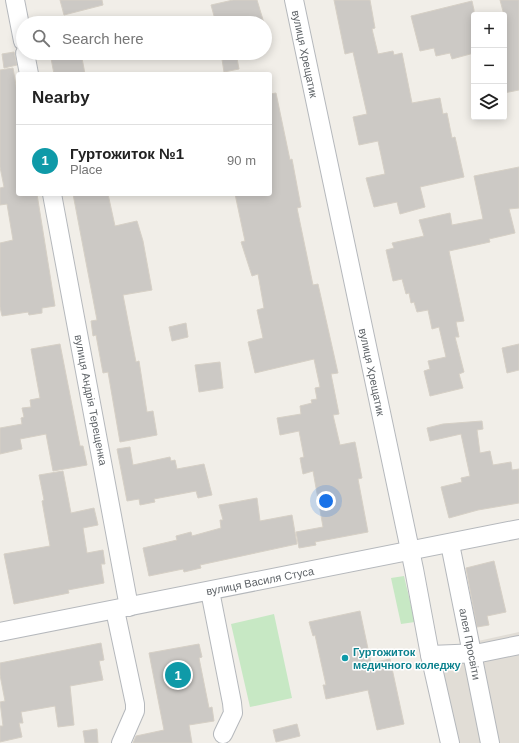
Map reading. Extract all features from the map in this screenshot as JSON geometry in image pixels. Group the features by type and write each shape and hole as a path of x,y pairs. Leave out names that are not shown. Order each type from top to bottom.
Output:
{"street":[{"path":"15,0 18,16"},
{"name":"вулиця Хрещатик","path":"294,0 410,552 430,655 450,743"},
{"path":"26,60 29,72"},
{"name":"вулиця Андрія Терещенка","path":"52,196 122,608 136,704 135,711 121,743"},
{"name":"вулиця Василя Стуса","path":"0,632 410,552 519,529"},
{"name":"алея Просвіти","path":"450,544 490,743"},
{"path":"210,591 233,712 223,734"},
{"path":"430,655 472,653 519,645"}],"shaded area":[{"path":"519,632 519,743 458,743 437,650"}],"green space":[{"path":"404,576 415,622 401,624 391,578"},
{"path":"274,614 292,698 250,707 231,624"}],"building":[{"path":"60,0 102,0 103,5 64,15"},
{"path":"233,0 257,0 262,16 214,16 211,5"},
{"path":"334,0 370,0 375,28 372,29 378,54 393,51 394,55 402,53 412,103 440,98 443,114 447,113 452,138 455,137 464,177 420,187 425,207 400,214 397,202 374,207 366,178 385,174 378,141 359,145 353,117 367,114 353,52 345,54"},
{"path":"500,0 519,0 519,90 507,92 507,12 503,12"},
{"path":"472,1 474,12 471,12 471,54 452,59 450,53 436,56 434,48 420,51 411,16"},
{"path":"14,52 17,65 4,68 2,54"},
{"path":"51,60 82,60 85,72 54,72"},
{"path":"222,60 237,60 239,69 224,72"},
{"path":"13,68 16,85 16,196 37,196 55,306 42,308 42,313 29,315 28,312 2,316 0,307 0,243 13,240 7,204 0,205 0,188 4,187 0,167 0,70"},
{"path":"276,93 290,160 292,159 301,207 297,208 313,285 318,284 338,373 331,374 339,414 333,415 340,445 355,442 362,478 358,479 368,532 315,542 316,545 299,548 296,532 323,527 313,471 303,474 300,458 304,457 299,431 280,435 277,418 301,414 300,406 312,403 311,400 317,399 315,388 320,387 314,359 255,373 248,342 263,338 257,310 264,308 258,274 252,276 241,242 245,241 235,196 272,196 272,94"},
{"path":"519,167 519,208 509,209 515,233 489,239 490,242 449,251 464,321 456,322 459,337 455,337 464,372 459,374 463,388 430,396 424,371 430,369 428,361 446,357 439,327 432,329 428,310 417,312 414,302 411,303 409,293 406,294 402,279 393,281 386,250 394,248 392,243 424,236 419,220 450,213 452,225 483,219 474,176"},
{"path":"73,196 108,196 115,226 137,221 143,241 152,290 123,295 136,362 139,361 147,412 153,411 157,435 120,442 108,372 103,373 96,335 93,336 91,321 97,320"},
{"path":"186,323 188,337 172,341 169,327"},
{"path":"60,344 80,446 83,446 87,465 53,471 46,434 20,439 22,449 0,454 0,428 22,424 21,418 24,417 22,408 31,407 30,400 40,398 31,349"},
{"path":"519,344 519,370 507,373 502,348"},
{"path":"220,362 223,388 199,392 195,365"},
{"path":"482,421 483,429 477,430 480,453 490,451 493,465 511,462 512,470 519,469 519,503 478,510 449,518 441,487 462,482 461,478 470,476 461,434 430,441 427,428 443,424"},
{"path":"130,447 133,465 170,457 171,461 175,460 177,469 204,464 212,495 198,498 196,491 154,499 155,502 140,505 139,499 127,501 117,449"},
{"path":"63,471 71,513 94,508 98,525 83,528 87,553 103,550 105,564 101,564 104,583 68,590 69,593 14,604 4,554 50,546 39,475"},
{"path":"257,498 260,521 292,515 297,544 200,565 201,568 184,572 183,569 149,576 143,548 177,540 176,536 191,532 192,536 221,528 220,520 223,520 219,505"},
{"path":"494,561 506,612 487,616 489,625 477,627 466,568"},
{"name":"Гуртожиток медичного коледжу","path":"360,611 371,663 390,659 404,724 377,730 368,690 326,699 323,685 326,685 315,635 313,636 309,622"},
{"path":"101,643 104,660 99,661 103,680 70,686 74,725 58,727 55,706 21,712 23,723 19,723 22,737 0,742 0,726 3,726 0,702 5,701 0,675 0,663"},
{"path":"199,644 202,657 199,658 209,708 212,707 214,721 189,725 192,743 133,743 136,736 164,730 149,653"},
{"path":"297,724 300,736 276,742 273,730"},
{"path":"97,729 98,743 85,743 83,731"}],"place":[{"name":"Гуртожиток медичного коледжу","path":"345,658"},
{"name":"Гуртожиток №1","path":"178,675"}]}
